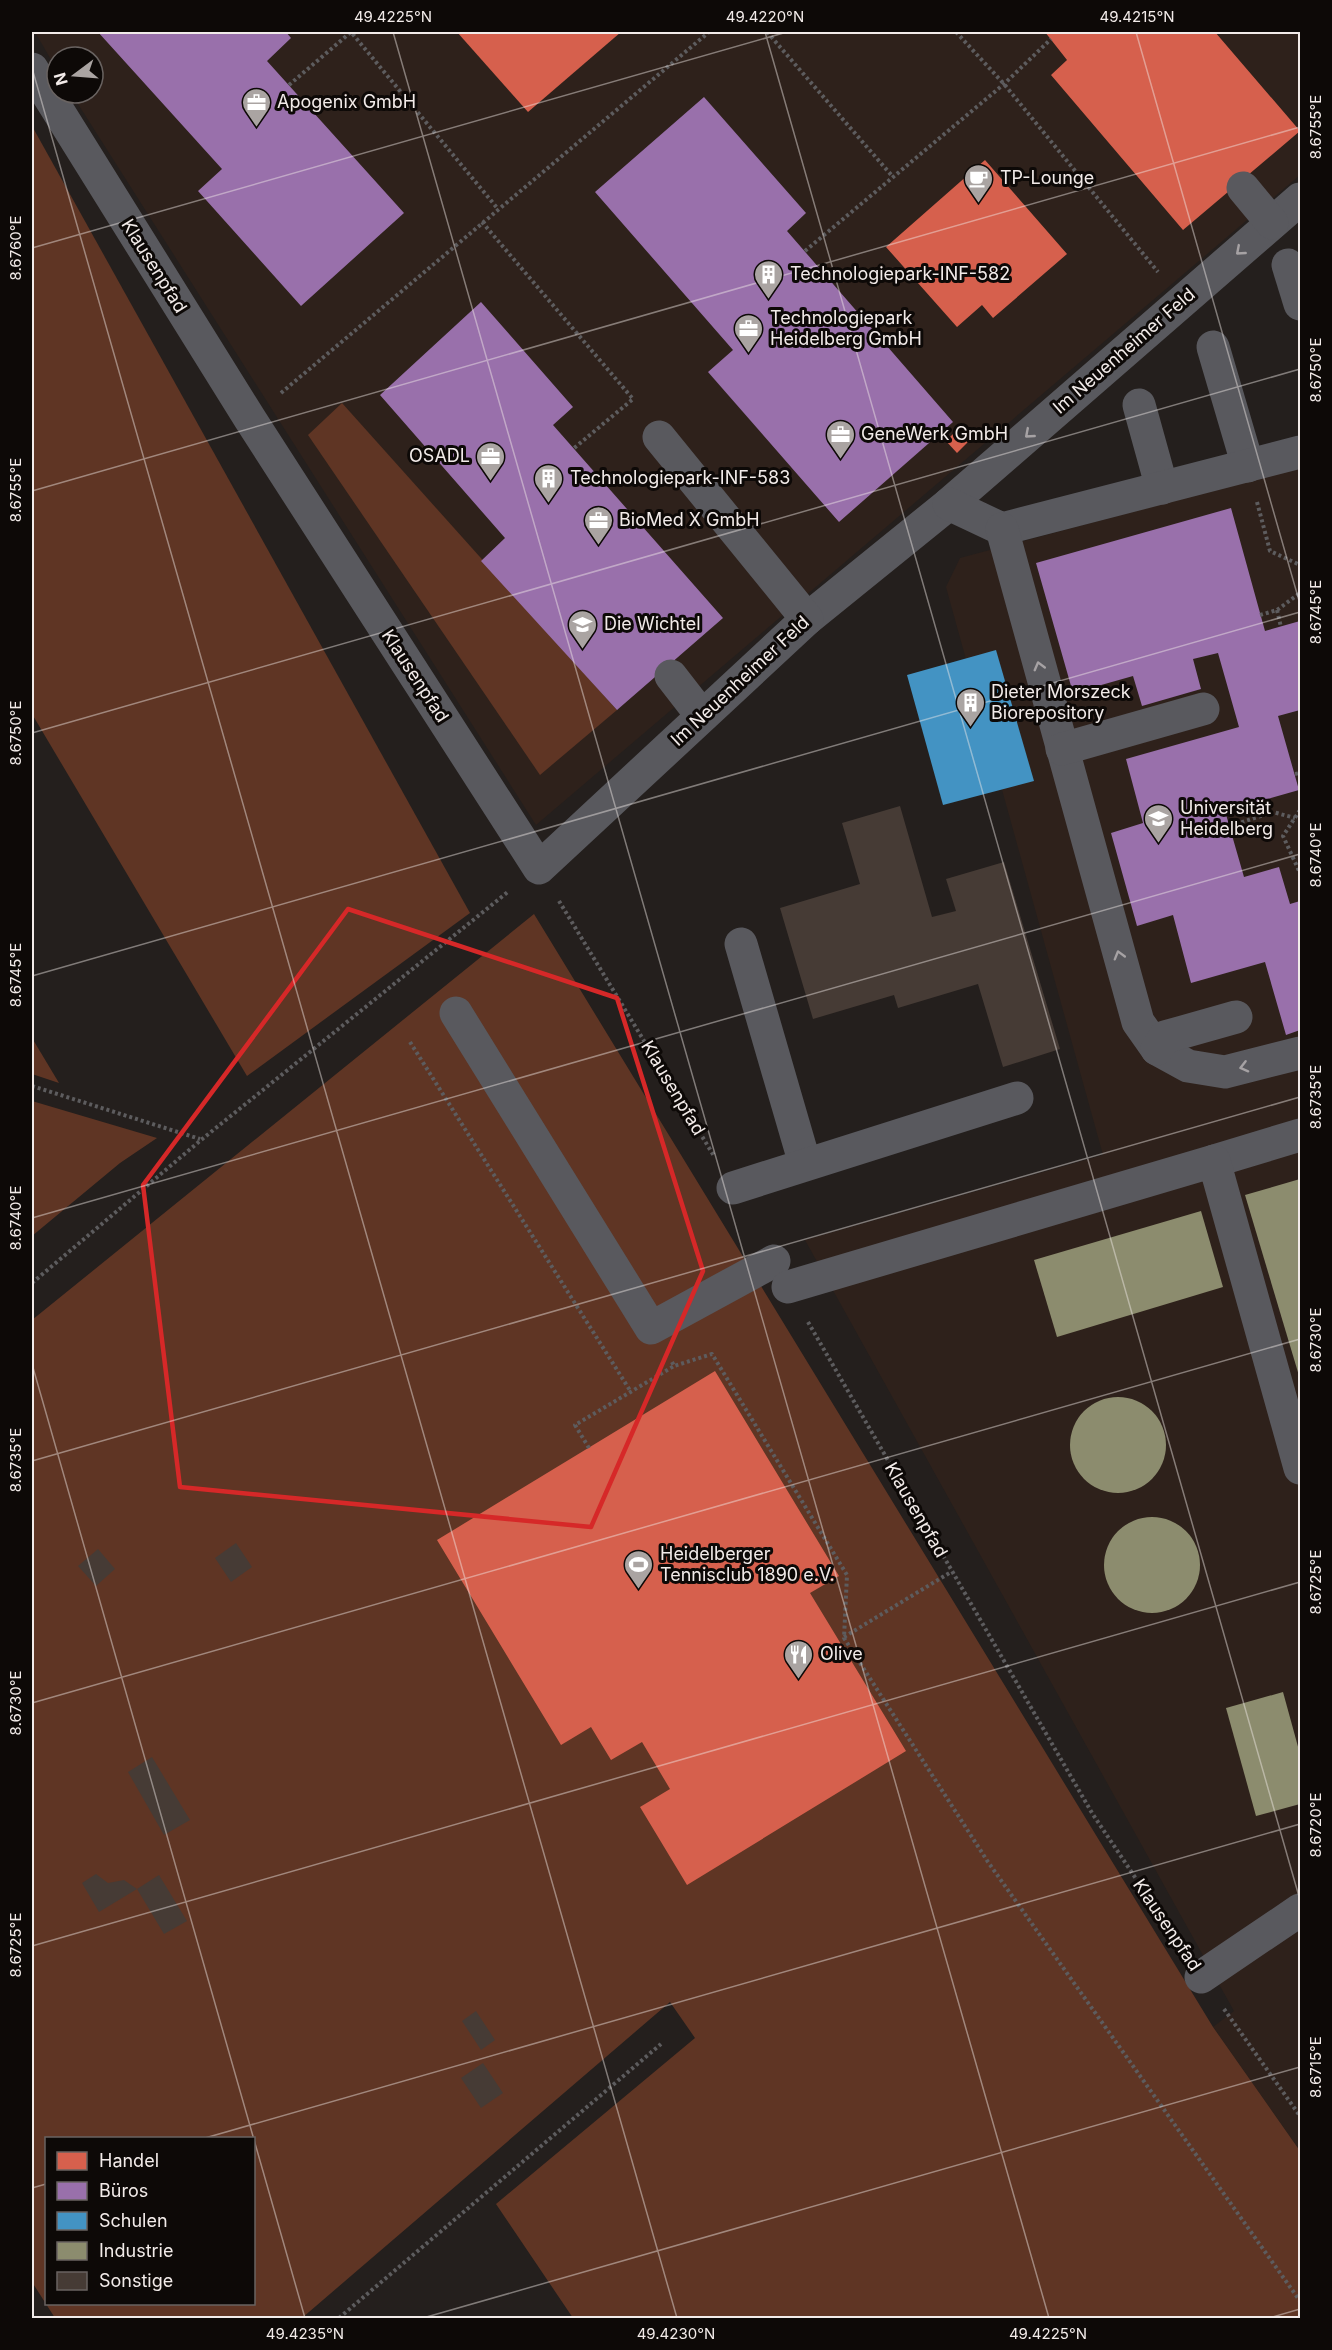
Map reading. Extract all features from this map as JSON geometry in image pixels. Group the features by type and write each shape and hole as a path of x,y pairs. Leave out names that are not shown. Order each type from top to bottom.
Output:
{"street":[{"name":"Klausenpfad","path":"32,69 250,419 539,868"},
{"path":"1243,188 1272,223"},
{"name":"Im Neuenheimer Feld","path":"539,868 807,619 949,504 1300,199"},
{"path":"1288,265 1300,304"},
{"path":"1213,347 1248,466"},
{"path":"1139,405 1162,488"},
{"path":"659,437 807,619"},
{"path":"949,504 1002,529 1300,452"},
{"path":"1002,529 1138,1022 1157,1049 1188,1066 1225,1072 1300,1053"},
{"path":"671,676 702,717"},
{"path":"1062,749 1203,709"},
{"path":"741,944 805,1164"},
{"path":"456,1013 651,1328 781,1274 1214,1161 1300,1135"},
{"path":"1157,1049 1165,1037 1236,1017"},
{"path":"734,1188 1017,1098"},
{"path":"1214,1161 1300,1468"},
{"path":"1201,1977 1300,1910"}],"path":[{"path":"289,85 351,32 498,209"},
{"path":"250,419 709,32"},
{"path":"767,32 892,177"},
{"path":"956,32 1004,84 1182,301"},
{"path":"804,251 1004,84 1051,39"},
{"path":"482,222 633,399 573,449"},
{"path":"1248,466 1270,551 1300,565"},
{"path":"1260,615 1277,610 1300,593"},
{"path":"1277,610 1281,627"},
{"path":"1295,774 1300,773"},
{"path":"1300,810 1283,836 1300,873"},
{"path":"1230,826 1273,812 1295,818"},
{"path":"32,1283 201,1140 539,868"},
{"name":"Klausenpfad","path":"539,868 734,1188"},
{"path":"410,1042 631,1392"},
{"path":"32,1086 201,1140"},
{"name":"Klausenpfad","path":"781,1274 1092,1813 1201,1977 1300,2116"},
{"path":"651,1328 674,1366"},
{"path":"589,1448 575,1425 674,1366 712,1354 846,1575 844,1638 988,1862 1300,2301"},
{"path":"844,1638 951,1572"},
{"path":"339,2319 661,2044"}],"highlighted area":[{"path":"348,909 617,998 703,1271 591,1527 180,1487 143,1185"}],"shaded area":[{"path":"35,32 1300,32 1300,175 536,825 79,105 105,105 105,45 45,45 45,49"},
{"path":"32,126 470,913 247,1076 32,714"},
{"path":"342,403 617,710 540,775 308,435"},
{"path":"1300,467 1300,2151 1213,2027 1234,2011 805,1240 1103,1155 946,587 960,558"},
{"name":"Heidelberger Tennisclub 1890 e.V.","path":"534,914 1213,2027 1300,2151 1300,2318 573,2318 496,2204 695,2038 670,2002 302,2318 55,2318 47,2305 255,2305 255,2137 45,2137 45,2302 32,2282 32,1320"},
{"path":"32,1038 59,1083 32,1074"},
{"path":"32,1101 157,1138 120,1163 32,1236"}],"building: Handel":[{"path":"457,32 621,32 528,112"},
{"path":"1045,32 1215,32 1300,131 1183,230 1051,75 1067,60"},
{"name":"TP-Lounge","path":"985,160 1067,254 993,318 982,305 957,327 886,247"},
{"path":"961,426 972,438 957,453 946,441"},
{"path":"715,1371 839,1576 810,1593 906,1751 687,1885 640,1807 670,1789 642,1742 611,1760 591,1727 561,1745 437,1540"}],"building: Büros":[{"name":"Apogenix GmbH","path":"98,32 286,32 291,38 267,61 404,213 301,306 198,191 222,169"},
{"name":"Technologiepark-INF-582","path":"704,97 806,213 787,231 953,422 839,522 708,372 733,350 595,192"},
{"name":"Technologiepark-INF-583","path":"481,302 573,407 553,425 723,618 617,710 481,561 505,538 380,395"},
{"path":"1231,508 1265,631 1300,621 1300,710 1278,716 1299,790 1225,811 1244,877 1279,867 1290,904 1300,901 1300,1030 1286,1035 1265,962 1191,983 1173,915 1137,926 1111,833 1143,823 1126,759 1239,727 1218,653 1193,659 1201,689 1142,706 1133,676 1073,693 1036,563"}],"building: Schulen":[{"name":"Dieter Morszeck Biorepository","path":"996,650 1034,781 943,805 907,675"}],"building: Industrie":[{"path":"1300,1179 1300,1379 1245,1195"},
{"path":"1201,1211 1223,1287 1057,1337 1034,1260"},
{"path":"1118,1397 1136,1401 1152,1411 1162,1427 1166,1445 1162,1463 1152,1479 1136,1489 1118,1493 1100,1489 1084,1479 1074,1463 1070,1445 1074,1427 1084,1411 1100,1401"},
{"path":"1152,1517 1170,1521 1186,1531 1196,1547 1200,1565 1196,1583 1186,1599 1170,1609 1152,1613 1134,1609 1118,1599 1108,1583 1104,1565 1108,1547 1118,1531 1134,1521"},
{"path":"1283,1692 1300,1754 1300,1804 1256,1816 1226,1708"}],"building: Sonstige":[{"path":"900,806 932,917 956,911 946,879 1004,862 1060,1049 1003,1067 978,984 898,1008 894,995 813,1019 780,908 860,884 842,823"},
{"path":"236,1543 252,1567 231,1582 215,1558"},
{"path":"98,1549 115,1569 96,1586 78,1566"},
{"path":"152,1757 190,1820 164,1835 128,1772"},
{"path":"96,1874 108,1883 124,1880 137,1889 99,1912 82,1883"},
{"path":"159,1875 187,1921 164,1934 137,1889"},
{"path":"476,2011 495,2040 481,2050 462,2021"},
{"path":"483,2063 503,2093 481,2108 461,2078"}],"place":[{"name":"Apogenix GmbH","path":"256,128"},
{"name":"TP-Lounge","path":"979,204"},
{"name":"Technologiepark-INF-582","path":"769,300"},
{"name":"Technologiepark Heidelberg GmbH","path":"749,354"},
{"name":"GeneWerk GmbH","path":"840,460"},
{"name":"OSADL","path":"491,482"},
{"name":"Technologiepark-INF-583","path":"549,504"},
{"name":"BioMed X GmbH","path":"598,546"},
{"name":"Die Wichtel","path":"583,650"},
{"name":"Dieter Morszeck Biorepository","path":"970,728"},
{"name":"Universität Heidelberg","path":"1159,844"},
{"name":"Heidelberger Tennisclub 1890 e.V.","path":"639,1590"},
{"name":"Olive","path":"799,1680"}]}
